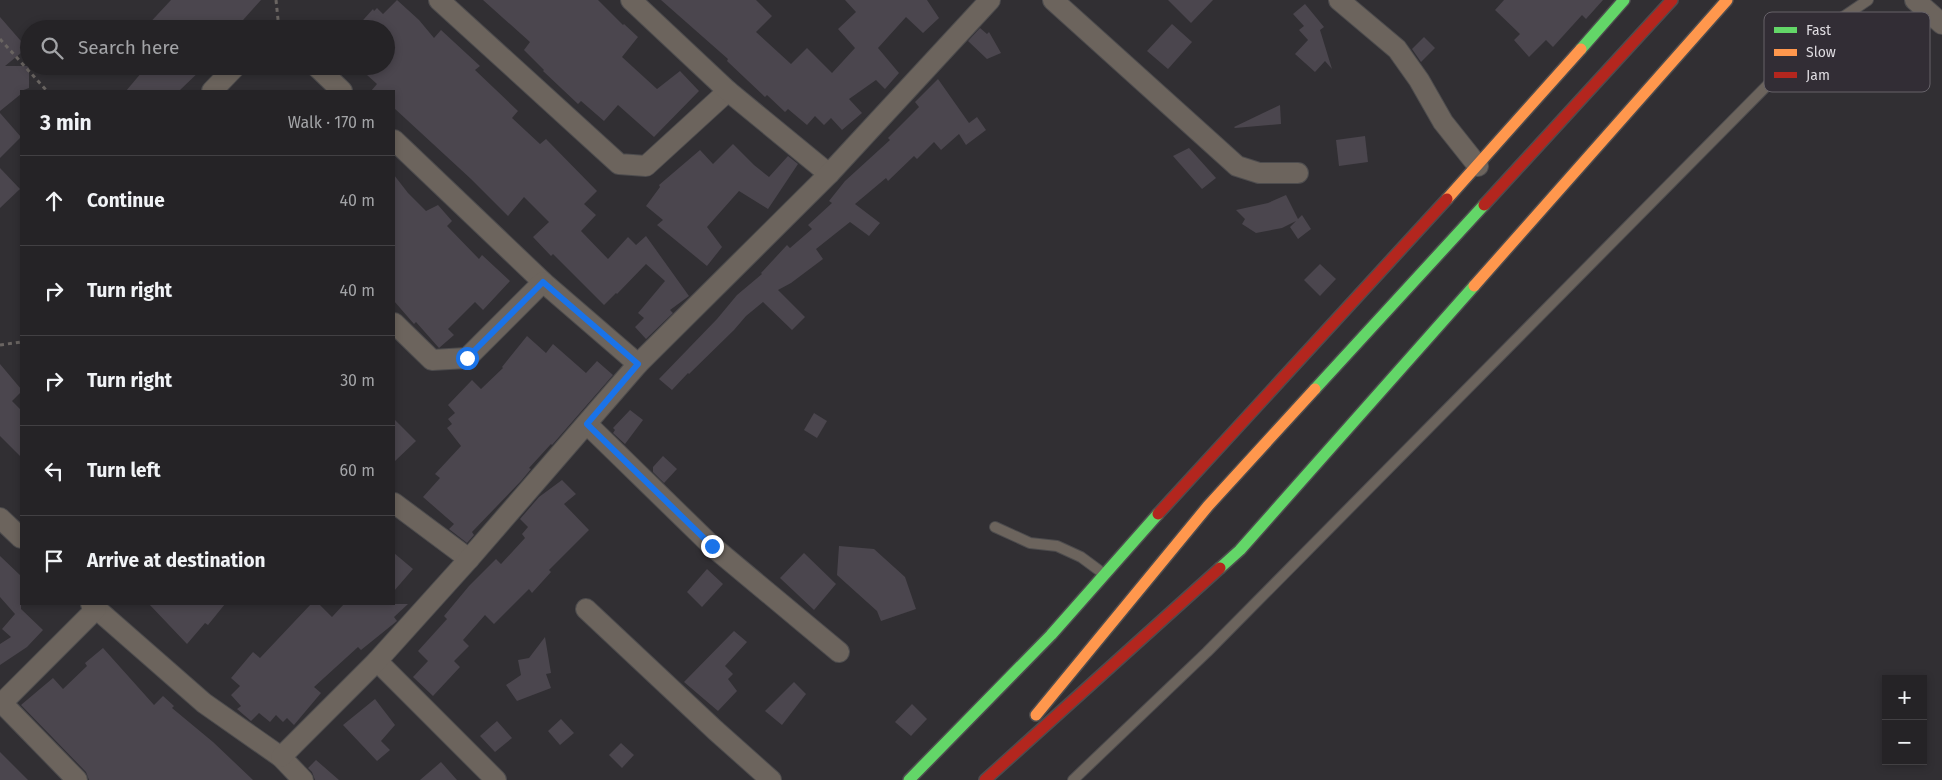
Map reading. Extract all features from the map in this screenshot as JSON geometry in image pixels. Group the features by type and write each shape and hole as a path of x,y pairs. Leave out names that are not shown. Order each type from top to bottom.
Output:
{"main road":[{"path":"909,780 1051,635 1194,473 1478,166 1624,0"},
{"path":"984,780 1208,506 1672,0"},
{"path":"984,780 1240,550 1727,0"}],"street":[{"path":"439,0 619,164 646,166 728,90"},
{"path":"631,0 728,90 829,174"},
{"path":"281,757 377,660 469,560 638,364 829,174 990,0"},
{"path":"1053,0 1237,166 1259,172 1298,173"},
{"path":"1339,0 1397,49 1419,80 1443,122 1478,166"},
{"path":"1915,0 1938,13"},
{"path":"213,90 227,75"},
{"path":"325,75 341,90"},
{"path":"395,141 543,282 638,364"},
{"path":"395,324 432,360 467,358 543,282"},
{"path":"587,424 712,546 839,652"},
{"path":"395,504 469,560"},
{"path":"0,518 20,537"},
{"path":"77,780 2,704 94,606 204,703 281,757 303,780"},
{"path":"586,610 714,730 771,780"},
{"path":"377,660 496,780"}],"lane":[{"path":"1850,12 1868,0"},
{"path":"1073,780 1207,652 1764,89"},
{"path":"995,527 1030,543 1057,546 1081,557 1104,575"}],"path":[{"path":"276,0 278,20"},
{"path":"0,39 20,62"},
{"path":"32,75 45,90"},
{"path":"0,345 20,342"}],"building":[{"path":"171,0 261,0 243,20 152,20"},
{"path":"397,0 419,20 434,38 441,30 480,66 475,70 518,111 512,118 540,144 546,139 597,191 584,204 596,215 581,231 608,259 628,237 636,245 646,236 689,296 670,310 673,313 646,339 635,327 644,318 638,313 665,281 646,264 604,305 553,254 551,256 533,237 549,222 524,197 508,216 395,109 395,90 372,90 377,84 367,75 395,75 395,20 363,20 373,9 374,11 377,8 383,14"},
{"path":"483,0 598,0 638,37 622,57 657,89 680,71 699,91 654,137 618,105 604,121 581,101 578,104 543,71 524,50 530,42"},
{"path":"661,0 756,0 772,16 756,32 791,64 807,48 832,73 855,48 838,29 856,12 845,0 927,0 939,18 923,33 906,17 878,48 899,73 885,89 876,80 849,99 862,113 842,130 831,118 824,125 815,116 807,125 788,109 785,112 767,95 765,97 727,61 728,59"},
{"path":"1168,0 1213,0 1191,23"},
{"path":"1504,0 1603,0 1586,19 1582,15 1553,47 1546,40 1529,57 1514,40 1520,34 1495,10"},
{"path":"1305,4 1324,27 1320,30 1332,69 1325,61 1315,72 1295,54 1308,40 1299,30 1304,26 1293,14"},
{"path":"0,17 20,40 20,54 5,66 20,66 20,75 29,75 29,88 20,90 20,95 0,111"},
{"path":"1172,24 1192,42 1168,69 1147,51"},
{"path":"980,28 987,34 989,32 1001,53 987,59 968,41"},
{"path":"1424,37 1435,48 1421,62 1412,49"},
{"path":"139,75 196,75 180,90 127,90"},
{"path":"938,79 969,123 977,117 986,130 966,145 959,134 941,150 934,142 917,159 914,156 888,181 886,178 855,204 880,223 869,236 850,222 816,249 823,259 791,283 778,290 805,317 792,330 763,302 746,316 672,390 659,379 717,319 737,295 762,274 787,245 790,248 812,229 808,225 832,203 829,201 845,181 890,140 888,138 919,107 915,102"},
{"path":"1280,105 1281,124 1234,127"},
{"path":"0,113 20,138 0,158"},
{"path":"1365,136 1368,162 1339,166 1336,140"},
{"path":"733,144 769,177 788,156 798,164 768,209 739,191 707,227 722,247 707,266 657,225 663,220 646,206 660,187 659,185 700,150 713,164"},
{"path":"1189,148 1216,178 1202,189 1173,156"},
{"path":"0,168 20,189 0,208"},
{"path":"395,176 426,211 438,205 452,221 447,226 479,259 482,255 510,281 483,310 475,302 448,329 454,335 439,348 416,322 414,324 395,302"},
{"path":"1286,195 1298,219 1302,215 1311,229 1298,239 1290,227 1296,221 1282,228 1256,233 1242,224 1245,219 1236,210 1268,203"},
{"path":"1320,264 1336,279 1320,296 1304,280"},
{"path":"527,336 546,353 553,344 586,373 597,361 613,375 552,445 529,468 531,469 521,481 472,532 474,535 467,543 449,529 454,524 423,497 440,478 435,474 461,446 447,428 452,424 448,419 455,413 448,405 472,380 481,389 503,368"},
{"path":"0,364 20,388 20,393 12,401 20,409 20,456 0,436"},
{"path":"630,410 643,420 625,444 613,433 615,430 613,428"},
{"path":"814,413 827,421 817,438 804,430"},
{"path":"395,420 416,441 395,461"},
{"path":"663,456 677,469 664,483 653,472 653,467"},
{"path":"562,480 576,494 564,504 589,530 549,570 551,572 532,593 529,589 494,624 485,615 463,640 469,646 454,661 460,667 433,696 413,677 428,661 418,651 447,619 444,616 469,586 496,559 501,564 525,538 522,534 528,527 520,519 539,497"},
{"path":"839,546 874,549 905,577 916,609 881,621 877,611 837,575"},
{"path":"804,553 836,584 814,610 780,578"},
{"path":"395,554 413,569 395,590"},
{"path":"0,556 20,575 21,609 43,630 27,647 0,665 0,644 11,637 2,629 15,614 0,597"},
{"path":"707,569 723,584 702,607 687,592"},
{"path":"408,604 394,617 397,621 361,650 358,647 314,687 321,693 294,725 287,718 283,722 276,715 270,722 259,713 251,721 237,709 241,706 231,695 240,686 231,678 253,652 260,658 310,605 320,605 332,617 343,605"},
{"path":"150,605 224,605 208,625 205,623 187,644"},
{"path":"734,631 747,642 725,666 733,674 728,679 737,691 718,711 684,682"},
{"path":"545,637 551,673 546,674 551,688 517,701 506,685 521,675 518,660 529,658"},
{"path":"103,648 154,705 163,696 174,706 172,708 213,742 253,780 89,780 86,772 21,705 53,678 63,689 87,666 85,663"},
{"path":"794,682 806,694 782,725 765,711"},
{"path":"375,699 395,725 381,741 390,750 377,761 343,725"},
{"path":"912,704 927,719 911,736 895,722"},
{"path":"561,719 574,733 560,745 548,731"},
{"path":"497,721 512,738 495,752 480,736"},
{"path":"621,743 634,755 622,768 609,755"},
{"path":"0,752 28,780 0,780"},
{"path":"316,760 339,780 315,780 308,768"},
{"path":"441,762 457,780 420,780"}],"traffic: fast":[{"path":"1581,49 1624,0"},
{"path":"1315,389 1484,205"},
{"path":"1220,568 1240,550 1474,286"},
{"path":"909,780 1051,635 1158,514"}],"traffic: slow":[{"path":"1474,286 1727,0"},
{"path":"1447,199 1581,49"},
{"path":"1036,715 1208,506 1315,389"}],"traffic: jam":[{"path":"1484,205 1672,0"},
{"path":"1158,514 1447,199"},
{"path":"985,780 1220,568"}],"route":[{"path":"467,358 543,282 638,364 587,424 712,546"}]}
